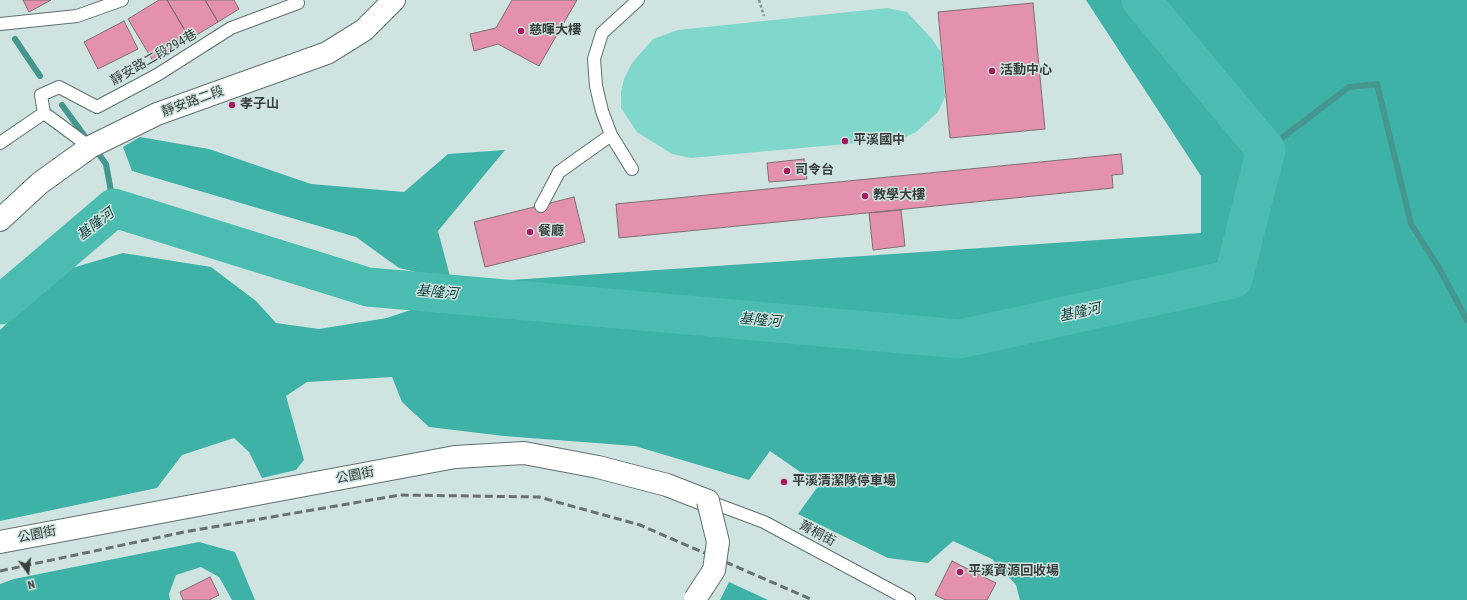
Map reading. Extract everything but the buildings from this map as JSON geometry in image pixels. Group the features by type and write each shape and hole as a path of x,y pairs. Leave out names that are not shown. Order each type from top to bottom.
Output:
{"street":[{"name":"靜安路二段","path":"0,220 40,183 98,143 157,114 327,53 364,30 394,0"},
{"name":"公園街","path":"0,542 463,457 524,453 598,467 651,481 708,501"},
{"path":"695,599 714,570 718,542 708,501"}],"lane":[{"path":"0,24 77,16 122,0"},
{"path":"632,169 611,135 596,86 594,59 602,33 638,0"},
{"name":"靜安路二段294巷","path":"44,113 42,95 59,87 96,107 157,75 231,28 298,3"},
{"path":"0,143 44,113 98,143"},
{"path":"541,206 559,172 611,135"},
{"name":"菁桐街","path":"708,501 764,522 909,600"}],"path":[{"path":"759,0 764,16"}],"shaded area":[{"path":"1086,0 1467,0 1467,600 1020,600 1016,585 992,559 953,541 928,563 888,558 798,514 819,485 770,451 749,480 635,446 504,436 429,427 402,402 392,377 307,382 286,396 304,460 296,470 262,478 249,452 234,438 182,455 157,488 0,521 0,330 30,301 72,268 123,253 211,267 256,301 276,323 319,329 387,318 428,304 421,273 399,268 356,237 132,171 123,147 140,137 209,149 311,184 404,192 448,154 505,150 438,231 452,284 1201,233 1201,176"},
{"path":"887,8 907,12 932,39 941,52 945,97 938,112 916,132 901,139 691,158 672,154 637,132 621,108 621,92 624,79 632,63 653,39 678,30"},
{"path":"199,542 235,552 255,600 232,600 219,577 201,567 176,575 169,594 170,600 0,600 0,584 14,579"},
{"path":"729,582 768,600 720,600"}],"waterway":[{"name":"基隆河","path":"0,305 114,208 368,287 960,339 1233,279 1266,150 1141,0"},
{"path":"15,39 40,76"},
{"path":"1266,150 1349,87 1377,84 1411,224 1439,268 1467,320"},
{"path":"62,105 89,142"},
{"path":"95,149 106,164 114,208"}],"railway":[{"path":"0,571 184,532 400,495 539,497 640,525 813,600"}],"place":[{"name":"慈暉大樓","path":"521,31"},
{"name":"活動中心","path":"992,71"},
{"name":"孝子山","path":"232,105"},
{"name":"平溪國中","path":"845,141"},
{"name":"司令台","path":"787,171"},
{"name":"教學大樓","path":"865,196"},
{"name":"餐廳","path":"530,232"},
{"name":"平溪清潔隊停車場","path":"784,482"},
{"name":"平溪資源回收場","path":"960,572"}]}
